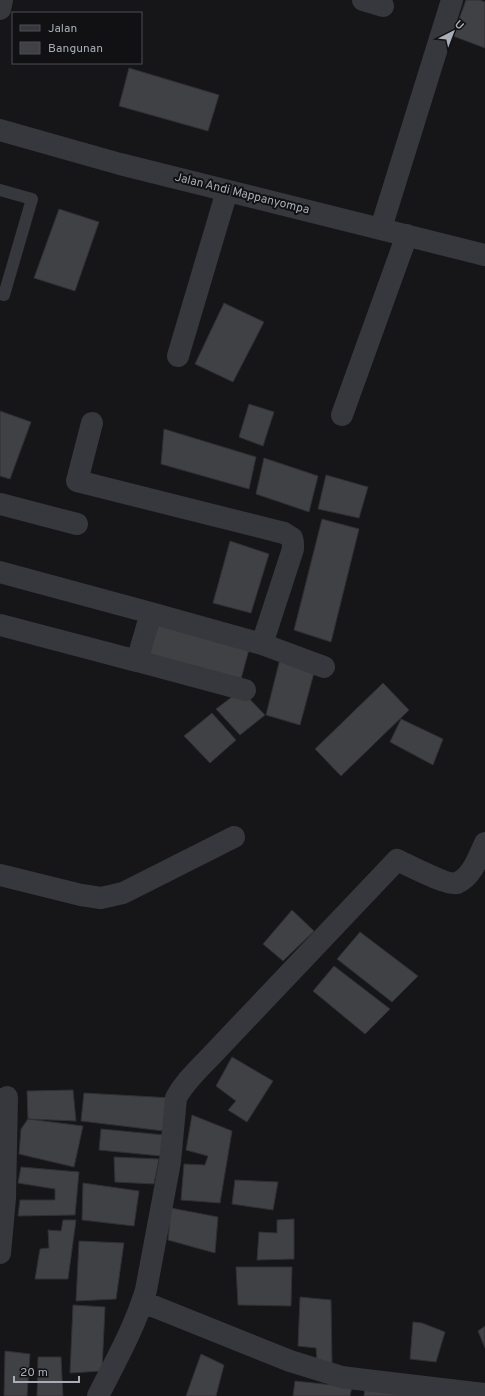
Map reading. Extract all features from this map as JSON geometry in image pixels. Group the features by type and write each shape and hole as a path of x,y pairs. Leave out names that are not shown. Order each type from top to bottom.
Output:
{"street":[{"path":"0,9 2,0"},
{"path":"380,228 452,0"},
{"name":"Jalan Andi Mappanyompa","path":"0,130 120,164 485,255"},
{"path":"178,356 227,191"},
{"path":"342,415 407,235"},
{"path":"92,423 77,480 254,524 284,533 292,538 294,543 293,549 262,644"},
{"path":"0,504 77,524"},
{"path":"0,572 262,644 324,667"},
{"path":"136,661 151,613"},
{"path":"0,625 245,690"},
{"path":"0,875 82,895 101,898 123,893 234,837"},
{"path":"98,1396 143,1302 170,1162 176,1098 187,1080 397,860 453,884 458,882 470,872 485,843"},
{"path":"0,1253 5,1198 7,1097"},
{"path":"143,1302 290,1361 342,1377 357,1380 485,1394"}],"lane":[{"path":"0,190 32,199 4,295 0,294"}],"building":[{"path":"466,0 480,0 485,2 485,48 453,36"},
{"path":"129,68 219,95 208,131 119,106"},
{"path":"59,209 99,222 75,291 34,278"},
{"path":"224,303 264,322 233,382 195,364"},
{"path":"249,404 274,412 263,446 239,437"},
{"path":"0,411 31,422 10,479 0,476"},
{"path":"164,429 256,457 249,489 161,464"},
{"path":"264,458 318,476 309,512 256,494"},
{"path":"326,475 368,487 359,518 318,509"},
{"path":"322,519 359,529 331,642 294,630"},
{"path":"230,541 269,554 251,613 213,603"},
{"path":"160,619 251,642 241,679 148,657"},
{"path":"280,659 315,669 300,725 266,715"},
{"path":"383,683 409,710 341,776 315,749"},
{"path":"241,690 265,715 240,735 216,709"},
{"path":"212,713 236,740 210,763 184,736"},
{"path":"401,719 443,739 433,765 390,742"},
{"path":"292,910 314,931 283,961 263,944"},
{"path":"360,932 418,976 392,1002 337,959"},
{"path":"334,966 390,1009 365,1034 313,991"},
{"path":"232,1057 273,1081 247,1122 228,1110 236,1101 216,1086"},
{"path":"73,1090 76,1121 28,1119 27,1091"},
{"path":"84,1093 172,1098 164,1131 81,1121"},
{"path":"192,1115 232,1131 220,1203 181,1200 184,1164 205,1165 208,1156 186,1150"},
{"path":"28,1119 83,1126 74,1167 19,1154 21,1129"},
{"path":"101,1129 164,1135 161,1156 99,1150"},
{"path":"114,1157 159,1159 154,1184 115,1182"},
{"path":"21,1167 79,1172 75,1215 18,1216 20,1200 55,1200 55,1189 18,1183"},
{"path":"235,1180 278,1182 273,1210 232,1204"},
{"path":"83,1183 139,1191 134,1226 82,1220"},
{"path":"171,1208 218,1217 215,1253 168,1240"},
{"path":"294,1219 294,1259 257,1260 259,1232 277,1233 277,1220"},
{"path":"63,1220 76,1220 68,1279 35,1279 40,1249 49,1248 48,1230 61,1231"},
{"path":"79,1241 124,1243 116,1299 76,1301"},
{"path":"236,1267 292,1267 291,1306 238,1305"},
{"path":"300,1297 331,1300 332,1363 317,1360 316,1348 298,1346"},
{"path":"73,1305 105,1307 102,1371 70,1373"},
{"path":"413,1322 422,1323 445,1332 436,1362 410,1359"},
{"path":"485,1326 485,1348 478,1331"},
{"path":"5,1351 30,1354 27,1396 4,1396"},
{"path":"201,1354 224,1365 216,1396 186,1396"},
{"path":"38,1357 61,1357 63,1396 37,1396"},
{"path":"295,1381 352,1387 350,1396 293,1396"},
{"path":"365,1387 430,1396 364,1396"}]}
